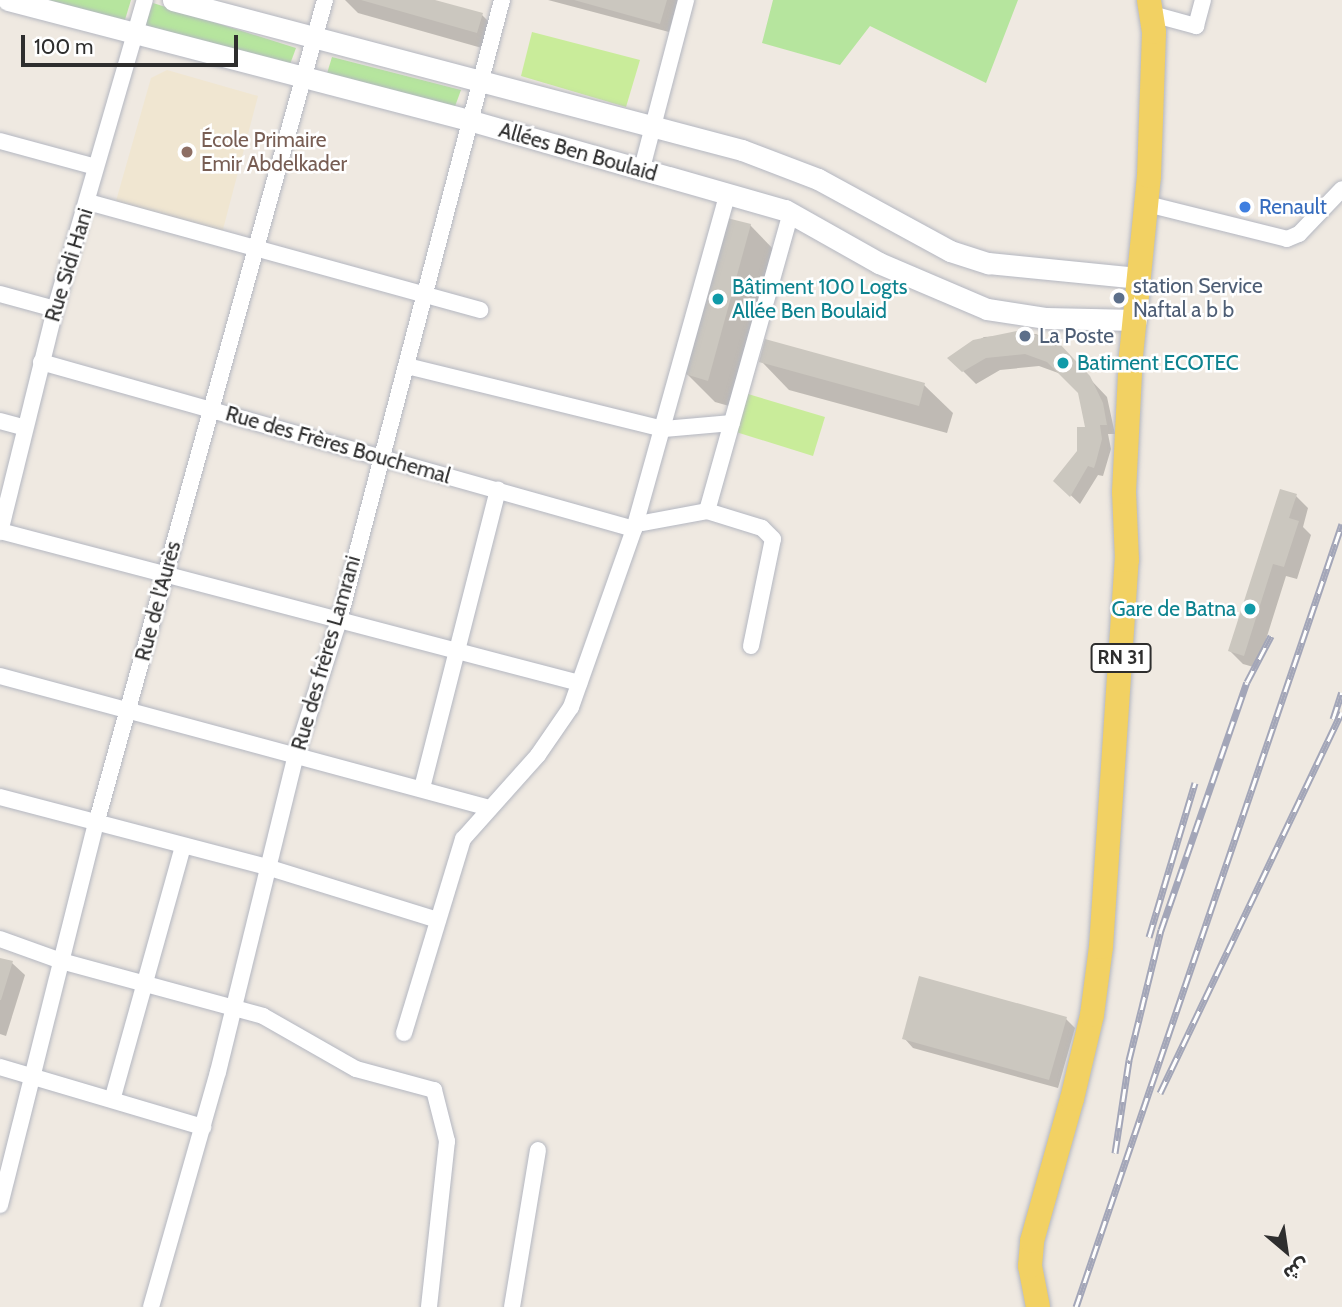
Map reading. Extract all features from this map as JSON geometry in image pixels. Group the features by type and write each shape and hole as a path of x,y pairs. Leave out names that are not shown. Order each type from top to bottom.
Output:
{"main road":[{"name":"Allées Ben Boulaid","path":"8,0 472,121 641,172 728,193 791,213 879,263 987,309 1046,318 1136,320"},
{"path":"173,0 654,124 793,168 950,251 988,263 1137,278"},
{"name":"RN 31","path":"1038,1307 1030,1266 1032,1241 1072,1099 1092,1014 1101,947 1127,560 1124,492 1137,278 1147,204 1150,7"}],"street":[{"name":"Rue Sidi Hani","path":"0,531 23,427 55,309 89,202 96,167 145,0"},
{"name":"Rue de l'Aurès","path":"0,1203 96,824 325,0"},
{"name":"Rue des frères Lamrani","path":"151,1307 203,1127 231,1009 270,868 296,755 340,617 379,458 407,366 423,294 484,79 502,0"},
{"path":"641,172 686,0"},
{"path":"1150,7 1196,26 1203,0"},
{"path":"0,141 96,167"},
{"path":"1147,204 1287,239 1299,234 1342,188"},
{"path":"404,1033 435,919 463,839 486,807 538,755 571,708 639,526 728,193"},
{"path":"89,202 255,245 480,310"},
{"path":"751,646 773,539 762,528 707,511 791,213"},
{"path":"0,294 55,309"},
{"name":"Rue des Frères Bouchemal","path":"41,362 379,458 639,526 707,511"},
{"path":"407,366 664,429 732,423"},
{"path":"0,421 23,427"},
{"path":"422,788 498,490"},
{"path":"0,531 340,617 456,653 579,683"},
{"path":"0,676 486,807"},
{"path":"0,797 270,868 435,919"},
{"path":"113,1097 183,847"},
{"path":"0,939 61,961 263,1016 308,1037 356,1069 430,1087 438,1095 447,1141 429,1307"},
{"path":"0,1067 113,1097 203,1127"},
{"path":"512,1307 538,1150"}],"shaded area":[{"name":"École Primaire Emir Abdelkader","path":"167,70 258,96 221,237 114,208 151,78"}],"green space":[{"path":"46,0 131,0 124,23"},
{"path":"773,0 1018,0 986,83 870,26 840,65 762,43"},
{"path":"153,3 296,48 289,67 145,25"},
{"path":"532,32 640,60 626,107 521,76"},
{"path":"332,57 461,90 454,109 325,80"},
{"path":"748,394 825,417 813,456 736,432"}],"building":[{"path":"361,0 435,0 483,13 477,33"},
{"path":"574,0 667,0 660,24"},
{"name":"Bâtiment 100 Logts Allée Ben Boulaid","path":"727,218 751,224 708,381 685,374"},
{"path":"1021,330 1058,342 1090,376 1103,403 1107,425 1100,425 1102,439 1094,468 1088,466 1070,497 1053,481 1077,451 1077,427 1085,427 1078,393 1047,362 1025,354 986,358 962,372 947,358 973,340"},
{"name":"Bâtiment 100 Logts Allée Ben Boulaid","path":"765,339 925,383 919,406 759,362"},
{"name":"Gare de Batna","path":"1280,489 1297,494 1289,518 1299,521 1284,567 1273,564 1244,656 1228,651"},
{"path":"0,958 13,961 1,1000 0,1000"},
{"path":"919,976 1067,1017 1049,1080 902,1039"}],"railway":[{"path":"1076,1307 1342,524"},
{"path":"1115,1153 1129,1060 1161,930 1247,682 1271,636"},
{"path":"1333,719 1342,692"},
{"path":"1160,1093 1342,712"},
{"path":"1149,937 1195,783"}],"place":[{"name":"École Primaire Emir Abdelkader","path":"187,152"},
{"name":"Renault","path":"1245,207"},
{"name":"station Service Naftal a b b","path":"1119,298"},
{"name":"Bâtiment 100 Logts Allée Ben Boulaid","path":"718,299"},
{"name":"La Poste","path":"1025,336"},
{"name":"Batiment ECOTEC","path":"1063,363"},
{"name":"Gare de Batna","path":"1250,609"}]}
